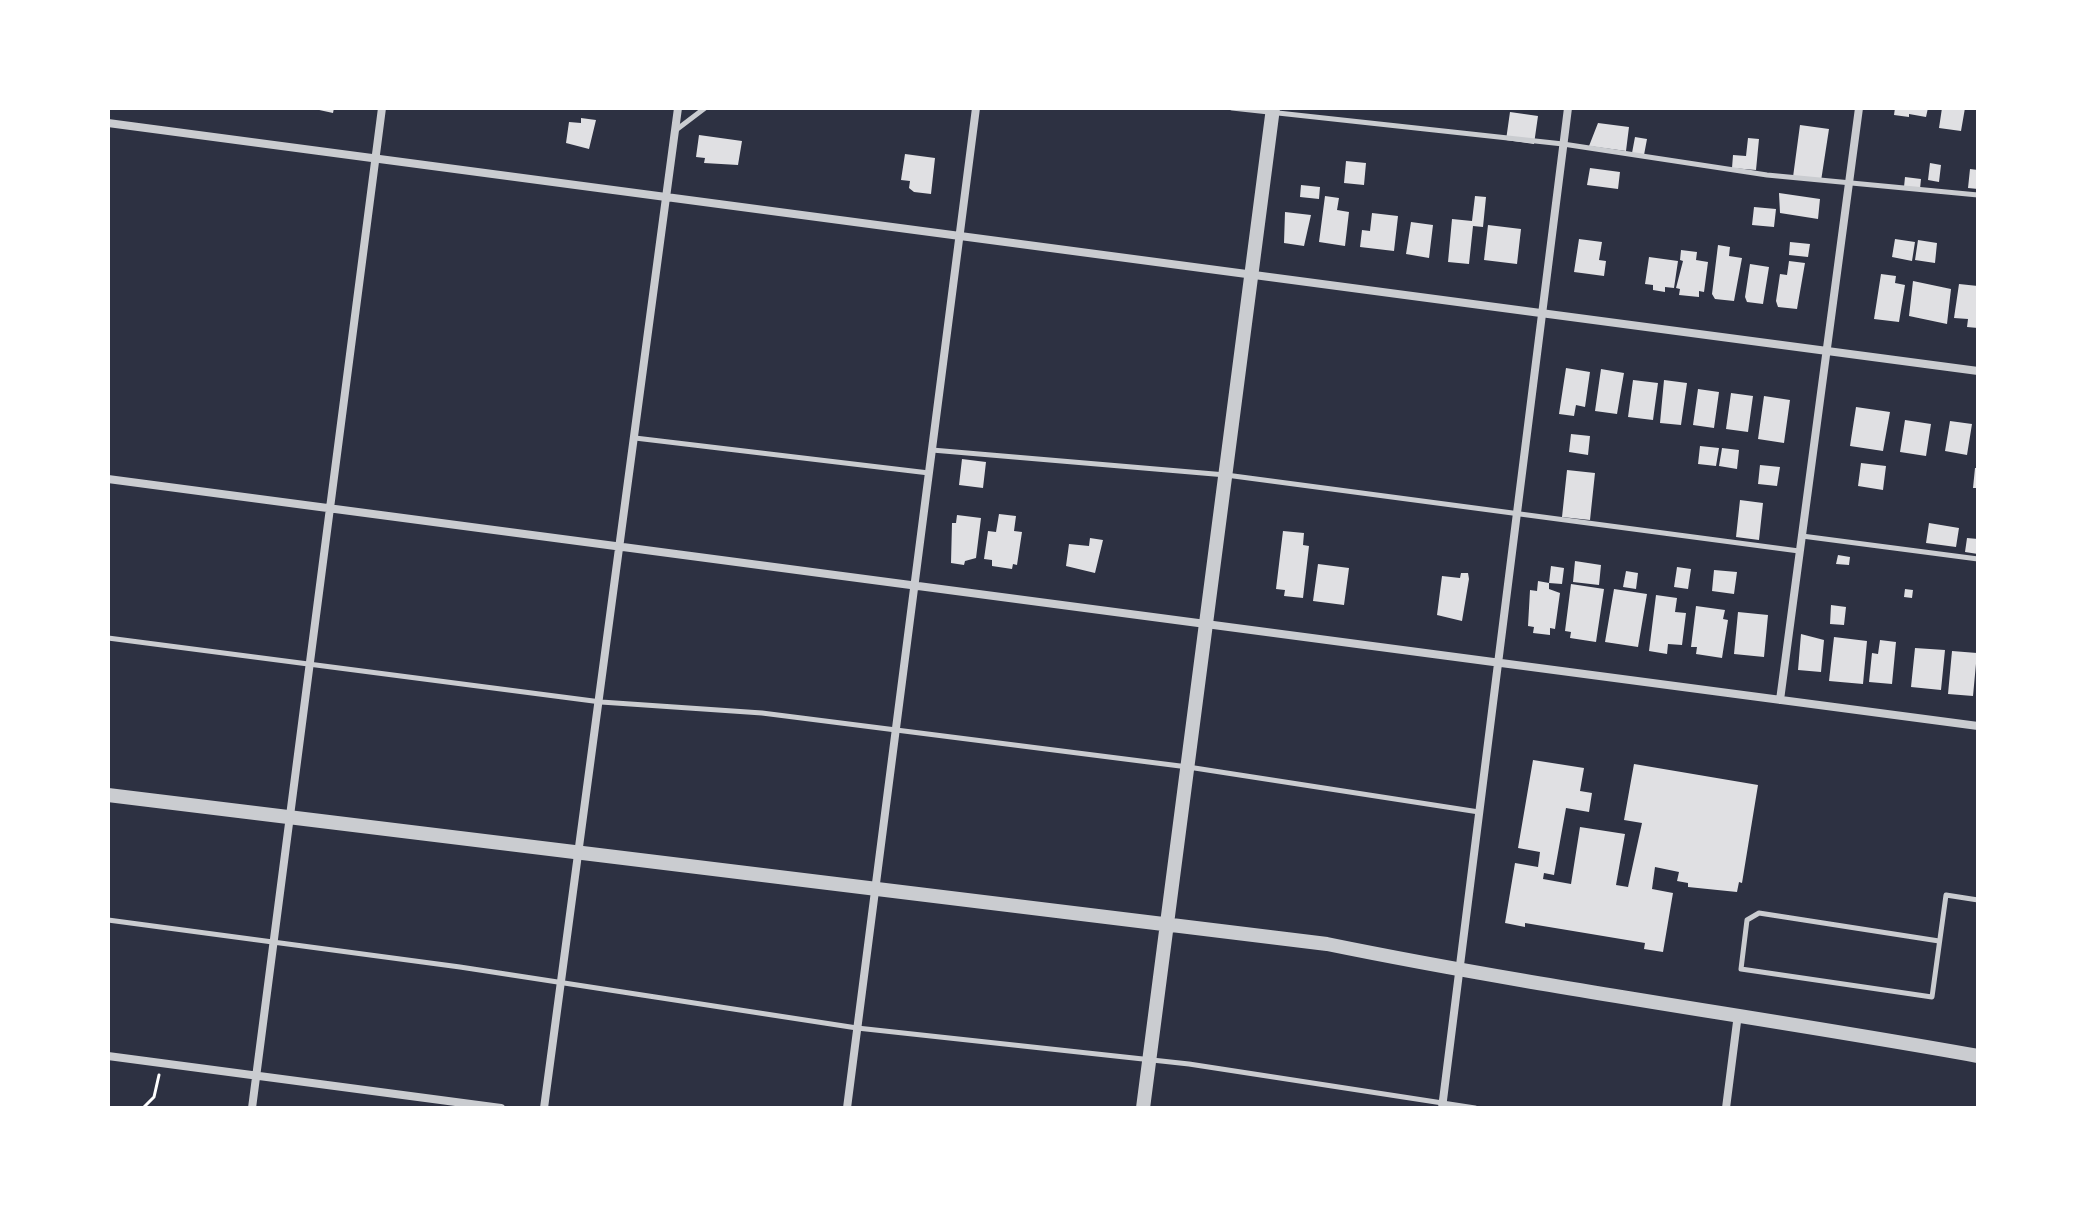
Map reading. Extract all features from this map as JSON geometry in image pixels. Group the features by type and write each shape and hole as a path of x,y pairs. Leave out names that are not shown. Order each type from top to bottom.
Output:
{"street":[{"path":"252,1108 382,108"},
{"path":"544,1108 581,852 678,108"},
{"path":"847,1108 976,108"},
{"path":"1442,1106 1568,108"},
{"path":"1780,700 1859,108"},
{"path":"1143,1108 1273,110"},
{"path":"108,123 1978,371"},
{"path":"108,479 621,545 914,588 1978,726"},
{"path":"108,795 1327,944 1459,971 1738,1013 1978,1056"},
{"path":"1726,1108 1738,1013"},
{"path":"108,1056 482,1103 501,1108"}],"lane":[{"path":"675,131 705,108"},
{"path":"1232,108 1273,110 1563,144 1767,175 1978,195"},
{"path":"635,438 929,473"},
{"path":"932,450 1226,475 1800,551"},
{"path":"1802,536 1978,559"},
{"path":"108,638 601,702 762,713 1188,767 1479,812"},
{"path":"1939,941 1759,913 1747,920 1741,969 1932,997 1946,895 1978,900"},
{"path":"108,920 857,1028 1149,1060 1442,1106 1475,1108"}],"path":[{"path":"143,1108 154,1097 162,1063"}],"building":[{"path":"310,108 334,108 333,113"},
{"path":"1895,108 1928,108 1926,117 1909,114 1909,117 1894,115"},
{"path":"1942,108 1965,108 1961,131 1939,128"},
{"path":"1510,112 1538,116 1534,144 1506,140"},
{"path":"581,118 596,120 589,149 566,143 569,122 581,123"},
{"path":"1598,123 1629,127 1626,151 1589,146"},
{"path":"1800,125 1829,129 1821,181 1793,177"},
{"path":"699,135 742,141 738,165 704,163 705,158 696,157"},
{"path":"1635,137 1647,139 1644,155 1632,153"},
{"path":"1748,138 1759,139 1756,170 1732,168 1733,155 1746,156"},
{"path":"905,154 935,158 931,194 914,192 909,188 910,181 901,180"},
{"path":"1346,161 1366,163 1364,185 1344,183"},
{"path":"1930,163 1941,165 1939,182 1928,180"},
{"path":"1590,168 1620,172 1618,189 1587,185"},
{"path":"1970,169 1978,170 1978,189 1968,188"},
{"path":"1905,177 1921,179 1920,189 1904,187"},
{"path":"1301,185 1320,187 1319,199 1300,197"},
{"path":"1779,193 1820,199 1818,219 1780,213"},
{"path":"1325,196 1339,198 1337,210 1349,212 1345,246 1319,242"},
{"path":"1475,196 1486,197 1483,227 1473,226 1469,264 1448,262 1452,219 1472,221"},
{"path":"1754,207 1776,209 1774,227 1752,225"},
{"path":"1285,212 1311,215 1304,246 1284,243"},
{"path":"1372,213 1398,216 1394,251 1360,247 1362,230 1370,231"},
{"path":"1411,222 1433,225 1429,258 1406,254"},
{"path":"1488,225 1521,229 1517,264 1484,260"},
{"path":"1579,239 1602,242 1599,260 1606,261 1604,276 1574,272"},
{"path":"1895,239 1915,242 1912,261 1892,257"},
{"path":"1918,240 1937,243 1935,263 1915,260"},
{"path":"1790,242 1810,244 1808,257 1789,255"},
{"path":"1718,245 1730,247 1729,256 1742,258 1734,301 1715,299 1712,294"},
{"path":"1681,250 1697,252 1696,260 1708,262 1704,292 1699,291 1699,297 1679,295 1680,289 1676,288 1683,261 1680,260"},
{"path":"1649,257 1678,261 1674,288 1665,287 1665,292 1653,290 1653,285 1645,284"},
{"path":"1789,261 1805,263 1797,309 1778,307 1776,301 1780,274 1787,275"},
{"path":"1750,264 1769,267 1763,304 1747,302 1745,297"},
{"path":"1881,274 1896,276 1895,283 1905,285 1899,322 1874,319"},
{"path":"1913,281 1951,289 1947,324 1909,316"},
{"path":"1959,284 1978,286 1978,328 1967,327 1968,319 1954,318"},
{"path":"1566,368 1590,372 1585,407 1576,405 1574,416 1559,414"},
{"path":"1601,369 1624,373 1617,414 1595,411"},
{"path":"1633,380 1658,383 1653,420 1628,417"},
{"path":"1664,380 1687,383 1681,425 1660,423"},
{"path":"1698,389 1719,392 1714,428 1693,425"},
{"path":"1731,393 1753,396 1748,432 1726,429"},
{"path":"1764,396 1790,400 1784,443 1758,439"},
{"path":"1856,407 1890,412 1883,451 1850,446"},
{"path":"1905,420 1931,424 1926,456 1900,452"},
{"path":"1950,421 1972,424 1967,455 1945,451"},
{"path":"1571,434 1590,436 1588,455 1569,452"},
{"path":"1700,446 1719,448 1716,466 1698,464"},
{"path":"1722,448 1739,450 1737,469 1719,466"},
{"path":"962,459 986,462 983,488 959,485"},
{"path":"1861,463 1886,466 1883,490 1858,486"},
{"path":"1760,465 1780,467 1777,486 1758,484"},
{"path":"1975,468 1978,468 1978,488 1973,488"},
{"path":"1567,470 1595,473 1590,520 1562,517"},
{"path":"1740,500 1763,503 1759,540 1736,537"},
{"path":"999,514 1016,516 1014,531 1022,532 1017,565 1013,564 1012,569 992,566 992,560 984,559 988,531 996,532"},
{"path":"957,515 981,518 976,558 965,561 964,565 951,563 952,523 956,523"},
{"path":"1929,523 1959,528 1956,547 1926,543"},
{"path":"1283,531 1304,533 1303,545 1309,546 1303,598 1284,596 1285,590 1276,589"},
{"path":"1090,538 1103,540 1095,573 1066,566 1069,544 1089,546"},
{"path":"1967,538 1978,539 1978,554 1965,552"},
{"path":"1838,555 1850,557 1849,565 1836,564"},
{"path":"1575,561 1601,565 1599,585 1573,582"},
{"path":"1318,564 1349,568 1344,605 1313,601"},
{"path":"1551,566 1564,568 1562,584 1549,583"},
{"path":"1677,567 1691,569 1688,589 1674,587"},
{"path":"1714,570 1737,572 1734,594 1712,591"},
{"path":"1626,571 1638,573 1636,589 1623,587"},
{"path":"1461,573 1468,573 1469,579 1462,621 1437,615 1442,576 1460,578"},
{"path":"1538,581 1549,583 1549,589 1560,593 1555,629 1550,628 1550,635 1533,633 1534,627 1528,626 1530,590 1537,591"},
{"path":"1571,584 1604,589 1596,642 1570,638 1571,632 1565,631"},
{"path":"1614,589 1647,594 1638,647 1605,642"},
{"path":"1905,589 1913,590 1912,598 1904,597"},
{"path":"1656,595 1677,598 1675,612 1686,613 1682,645 1668,644 1667,654 1649,651"},
{"path":"1831,605 1846,607 1844,625 1830,624"},
{"path":"1696,606 1725,610 1723,619 1728,620 1722,658 1696,654 1697,647 1691,647"},
{"path":"1738,612 1768,615 1764,657 1734,654"},
{"path":"1801,634 1824,640 1821,672 1798,670"},
{"path":"1834,637 1867,641 1863,684 1829,681"},
{"path":"1880,640 1896,642 1892,684 1869,682 1872,653 1878,654"},
{"path":"1915,648 1945,650 1941,690 1911,687"},
{"path":"1952,651 1977,653 1973,696 1948,694"},
{"path":"1533,760 1584,768 1580,791 1592,793 1589,812 1566,808 1554,875 1544,873 1543,879 1571,884 1580,827 1625,834 1616,885 1628,887 1642,823 1624,820 1634,764 1758,785 1742,883 1739,882 1737,892 1688,887 1688,883 1677,881 1679,872 1655,867 1652,889 1673,893 1663,952 1644,949 1645,943 1525,923 1525,927 1505,923 1515,863 1538,867 1540,852 1518,848"}]}
